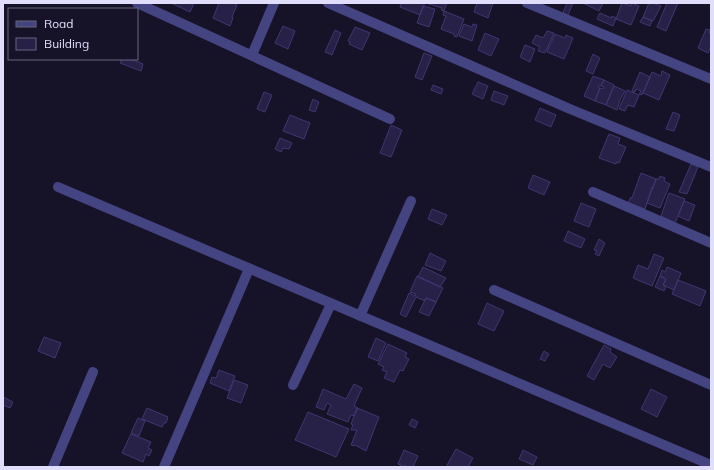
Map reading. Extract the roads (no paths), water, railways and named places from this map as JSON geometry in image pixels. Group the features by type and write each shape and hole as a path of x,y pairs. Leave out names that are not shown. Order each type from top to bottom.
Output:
{"street":[{"path":"137,3 390,118"},
{"path":"252,55 274,3"},
{"path":"328,3 570,109 711,167"},
{"path":"526,3 711,79"},
{"path":"58,187 711,465"},
{"path":"593,192 711,243"},
{"path":"360,316 411,201"},
{"path":"164,467 249,268"},
{"path":"494,290 711,385"},
{"path":"293,385 331,304"},
{"path":"54,467 93,372"}]}
